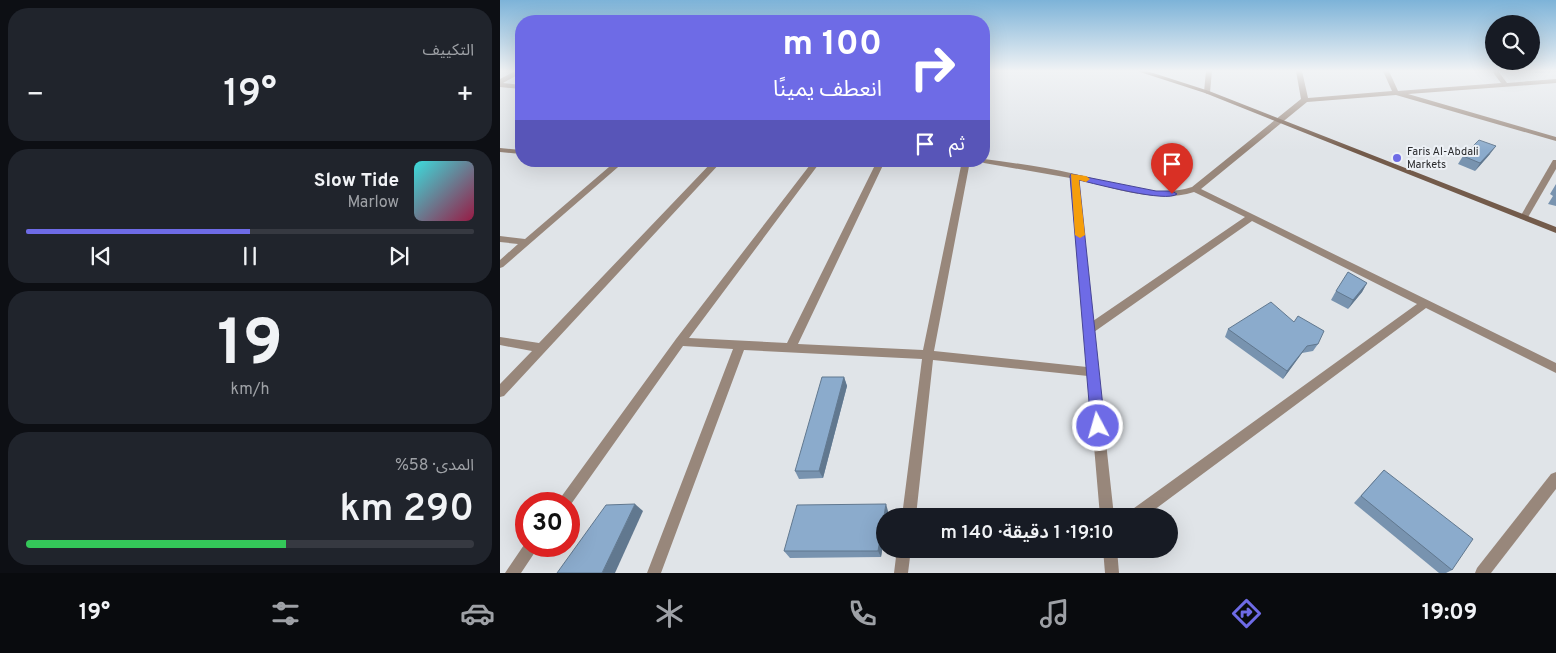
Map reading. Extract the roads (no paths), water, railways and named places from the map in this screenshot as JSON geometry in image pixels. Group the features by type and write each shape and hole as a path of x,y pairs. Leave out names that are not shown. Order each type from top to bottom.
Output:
{"street":[{"path":"1221,98 1556,230"},
{"path":"990,162 1074,176 1156,194 1187,193 1195,189 1305,100 1339,98"},
{"path":"1409,98 1556,139"},
{"path":"500,150 515,151"},
{"path":"1524,217 1556,162"},
{"path":"500,265 613,167"},
{"path":"500,392 712,167"},
{"path":"571,492 680,342 812,167"},
{"path":"792,347 878,167"},
{"path":"909,508 928,355 965,167"},
{"path":"1074,176 1106,508"},
{"path":"1195,189 1556,368"},
{"path":"1089,330 1251,217"},
{"path":"500,239 527,242"},
{"path":"1146,508 1425,303"},
{"path":"500,341 541,348"},
{"path":"680,342 928,355 1093,372"},
{"path":"654,573 740,345"},
{"path":"1482,573 1556,478"},
{"path":"512,573 524,557"},
{"path":"902,573 903,558"},
{"path":"1111,558 1112,573"}],"place":[{"name":"Faris Al-Abdali Markets","path":"1397,158"}]}
